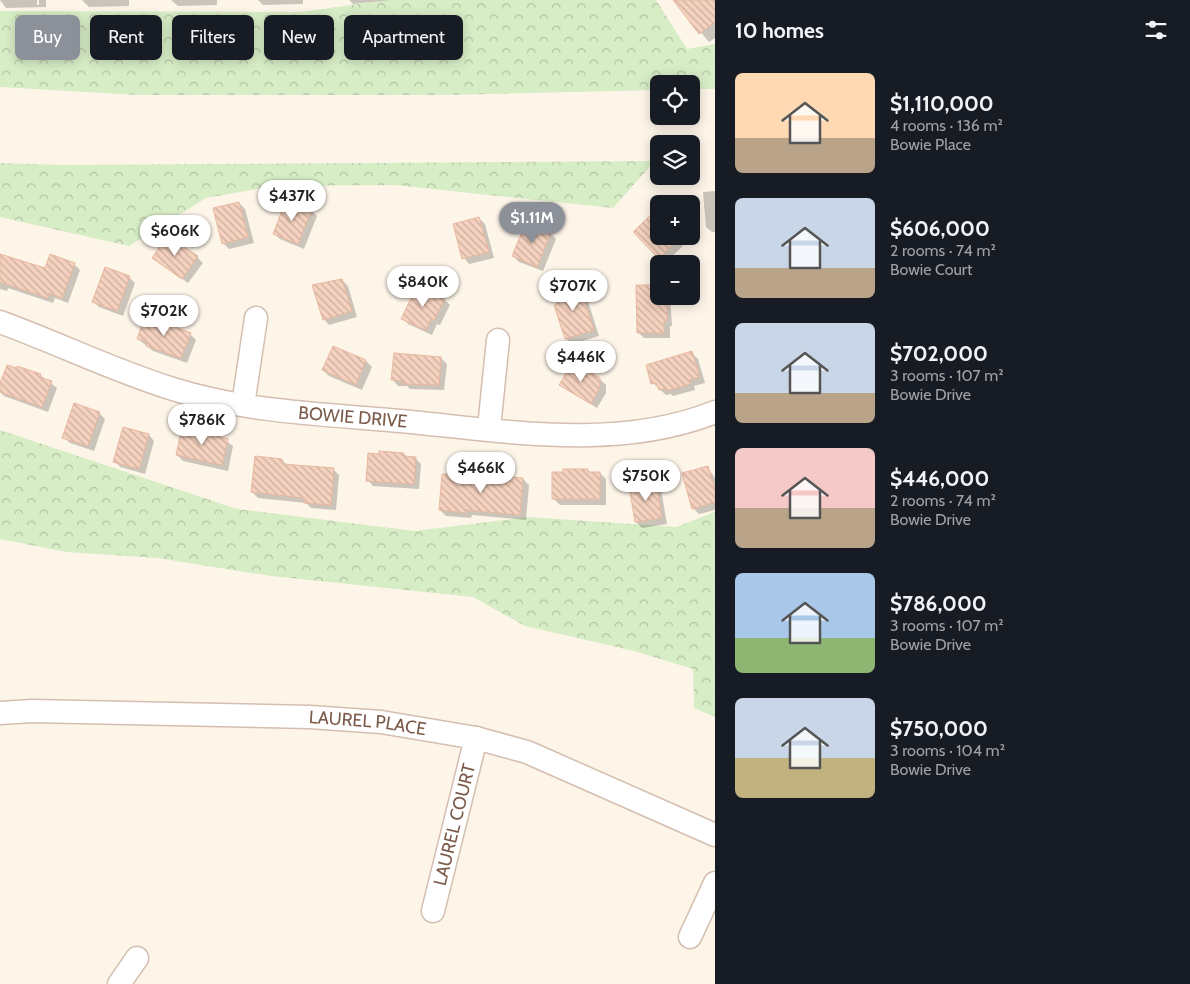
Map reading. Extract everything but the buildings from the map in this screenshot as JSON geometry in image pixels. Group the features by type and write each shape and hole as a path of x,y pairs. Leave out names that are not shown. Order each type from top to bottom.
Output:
{"street":[{"path":"243,405 256,318"},
{"name":"BOWIE DRIVE","path":"0,322 173,390 243,405 564,434 618,434 665,428 715,412"},
{"path":"489,428 498,340"},
{"name":"LAUREL PLACE","path":"0,713 42,711 310,717 382,722 476,738 527,752 715,835"},
{"name":"LAUREL COURT","path":"433,911 476,738"},
{"path":"690,937 715,883"},
{"path":"119,984 137,958"}],"green space":[{"path":"386,0 656,0 687,49 715,44 715,89 700,89 700,75 650,75 650,90 445,95 138,95 0,87 0,11 302,12"},
{"path":"650,161 650,167 613,208 394,185 274,186 206,198 129,246 0,217 0,163 63,165"},
{"path":"0,430 237,509 415,531 528,517 676,527 715,512 715,717 694,708 693,669 634,651 525,626 473,597 271,576 157,558 66,552 0,539"}]}
